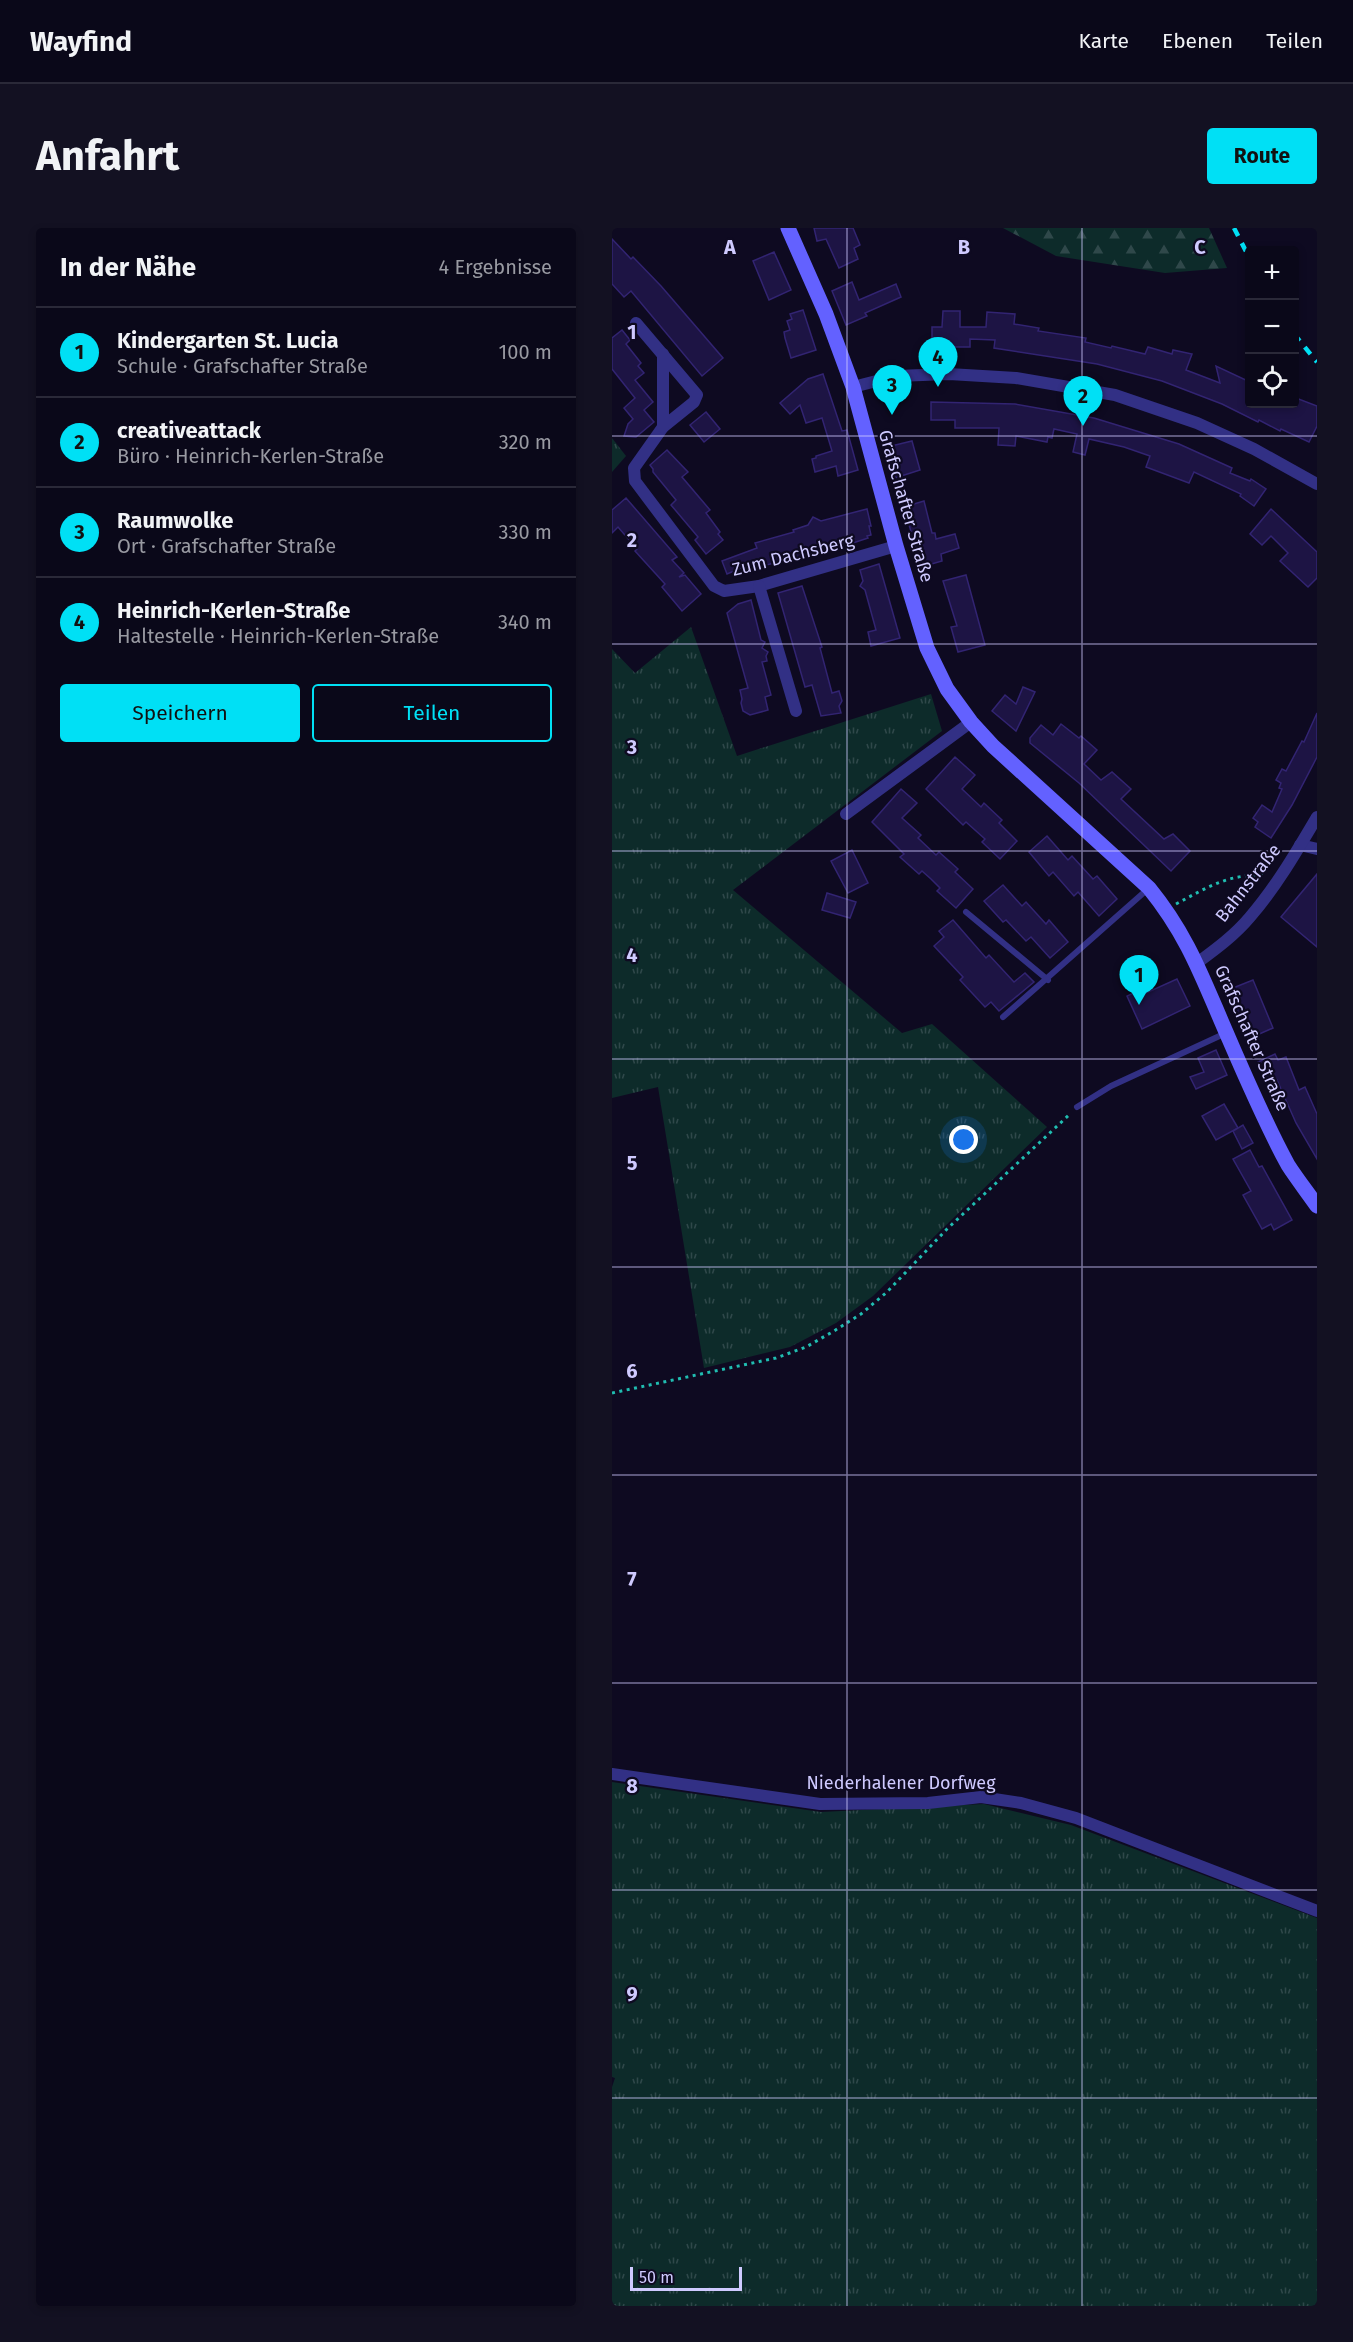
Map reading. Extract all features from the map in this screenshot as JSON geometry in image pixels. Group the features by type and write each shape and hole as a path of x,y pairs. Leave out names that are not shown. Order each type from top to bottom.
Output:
{"main road":[{"name":"Grafschafter Straße","path":"788,228 826,314 853,387 896,546 927,648 947,689 970,722 993,746 1149,888 1167,909 1197,963 1289,1166 1317,1206"}],"street":[{"path":"636,323 687,383"},
{"path":"663,354 663,427"},
{"path":"853,387 896,376 949,374 1016,378 1116,395 1206,427 1263,453 1317,484"},
{"path":"663,384 674,381 687,383"},
{"name":"Zum Dachsberg","path":"687,383 697,395 694,402 663,427 634,468 635,481 714,586 724,591 759,586 896,546"},
{"path":"759,586 796,711"},
{"path":"846,814 970,722"},
{"name":"Bahnstraße","path":"1197,963 1225,942 1250,917 1280,876 1317,817"},
{"path":"1300,845 1317,849"},
{"name":"Niederhalener Dorfweg","path":"612,1774 820,1804 928,1803 981,1797 1021,1803 1076,1818 1317,1911"}],"lane":[{"path":"1003,1017 1048,980 1149,888"},
{"path":"966,912 1048,980"},
{"path":"1077,1107 1111,1086 1227,1033"}],"path":[{"path":"1167,909 1210,885 1243,874 1280,876"},
{"path":"612,1393 776,1358 806,1347 834,1331 861,1314 887,1292 947,1229 1077,1107"}],"green space":[{"path":"1003,228 1209,228 1227,268 1165,273 1056,256"},
{"path":"612,438 626,456 612,472"},
{"path":"691,627 737,756 931,694 942,731 733,890 902,1033 932,1024 1047,1127 873,1296 836,1323 790,1347 704,1368 658,1087 612,1098 612,649 635,673"},
{"path":"612,1782 821,1812 984,1804 1071,1825 1317,1918 1317,2306 612,2306 612,2087 615,2078 612,2077"}],"building":[{"path":"814,228 853,228 860,245 854,248 858,259 839,268 826,239 817,241"},
{"path":"612,239 661,286 723,358 702,376 631,291 624,297 612,284"},
{"path":"774,252 791,290 769,300 753,261"},
{"path":"852,282 859,300 896,284 901,297 865,313 867,316 846,325 832,291"},
{"path":"803,310 816,350 791,358 784,332 790,330 787,321 792,319 790,314"},
{"path":"943,311 960,311 960,327 986,327 987,312 1015,314 1014,324 1039,328 1038,331 1086,338 1085,342 1111,348 1112,346 1145,354 1148,347 1172,354 1173,350 1192,354 1186,370 1220,383 1216,366 1245,380 1245,408 1299,408 1299,399 1317,406 1317,426 1309,442 1162,381 1097,364 994,348 995,340 970,339 970,347 932,347 932,327 942,327"},
{"path":"622,330 630,340 626,344 641,363 638,366 644,373 635,380 653,402 644,410 654,422 636,437 624,436 628,424 633,419 624,408 635,398 612,369 612,338"},
{"path":"823,374 842,431 847,430 858,470 838,476 836,466 815,472 812,459 832,451 822,418 806,423 800,405 790,414 780,403 808,379"},
{"path":"931,402 1015,404 1094,418 1179,444 1232,468 1230,473 1250,481 1251,479 1266,489 1254,506 1240,496 1241,494 1194,472 1189,483 1146,467 1150,456 1124,447 1089,439 1085,455 1073,452 1077,434 1054,429 1052,438 1048,437 1047,442 1016,436 1015,446 998,445 999,428 955,428 955,420 931,420"},
{"path":"706,412 720,429 704,442 690,425"},
{"path":"912,441 920,470 895,478 887,447"},
{"path":"667,450 688,472 682,477 710,510 706,513 723,540 706,554 695,540 698,537 671,505 676,500 650,465"},
{"path":"626,498 677,557 672,560 684,573 679,577 685,575 701,594 682,611 662,587 665,584 635,551 637,549 618,527 612,533 612,510"},
{"path":"924,501 932,533 935,533 936,539 955,534 959,548 941,554 942,561 921,567 904,507"},
{"path":"867,509 871,526 869,526 871,535 867,536 868,538 762,566 760,560 727,574 722,561 757,548 755,543 794,532 793,530 808,525 813,517 821,521"},
{"path":"1271,509 1317,552 1317,578 1308,587 1280,561 1288,553 1271,536 1262,545 1250,534"},
{"path":"879,564 900,638 871,646 868,632 876,630 865,590 860,586 863,581 860,570"},
{"path":"966,575 985,645 958,652 951,627 957,626 943,581"},
{"path":"802,586 822,647 820,648 832,693 839,691 842,701 839,706 841,713 821,716 812,685 805,687 778,593"},
{"path":"751,600 761,640 765,642 762,648 768,652 767,661 762,662 771,695 765,697 768,710 750,715 743,711 741,703 740,690 748,688 727,613 738,604"},
{"path":"1023,687 1035,692 1016,731 992,711 1005,695 1016,704"},
{"path":"1317,713 1317,757 1292,805 1271,838 1255,827 1258,822 1253,818 1262,805 1272,812 1282,789 1279,788 1281,783 1276,780 1282,769 1286,771 1302,741 1304,742"},
{"path":"1061,724 1079,738 1081,736 1097,750 1084,764 1101,780 1112,772 1131,789 1121,799 1164,839 1173,834 1190,851 1171,871 1079,783 1030,743 1030,738 1041,725 1053,735"},
{"path":"955,757 975,775 962,789 981,807 984,803 1002,820 999,823 1017,841 1000,859 982,842 985,839 966,822 963,825 926,789"},
{"path":"901,789 917,803 902,818 921,835 918,838 936,855 939,852 958,869 955,872 973,889 956,908 937,891 940,888 931,879 922,871 919,874 900,857 904,854 872,822"},
{"path":"1047,836 1068,860 1072,856 1093,879 1097,876 1117,899 1099,916 1078,892 1074,896 1053,872 1049,876 1029,852"},
{"path":"852,850 868,883 848,893 831,861"},
{"path":"1317,874 1317,947 1281,917"},
{"path":"1003,885 1022,906 1026,902 1046,924 1049,920 1068,942 1050,958 1031,937 1026,941 1006,920 1003,922 984,901"},
{"path":"827,893 856,902 850,918 822,910"},
{"path":"953,920 986,958 989,955 1014,982 1025,973 1034,982 999,1011 991,1002 985,1007 960,980 963,977 934,946 944,937 939,931"},
{"path":"1177,979 1190,1006 1142,1029 1127,996 1144,988 1146,993"},
{"path":"1253,980 1273,1028 1248,1039 1228,990"},
{"path":"1216,1050 1227,1075 1196,1089 1190,1077 1204,1072 1198,1058"},
{"path":"1275,1054 1278,1060 1286,1057 1299,1090 1305,1087 1317,1114 1317,1159 1296,1123 1277,1080 1268,1085 1258,1062"},
{"path":"1224,1104 1238,1128 1216,1140 1202,1116"},
{"path":"1243,1125 1253,1143 1242,1149 1233,1131"},
{"path":"1250,1150 1259,1167 1262,1166 1292,1220 1274,1230 1271,1224 1262,1229 1243,1195 1251,1191 1233,1159"}],"railway":[{"path":"1234,228 1245,249"},
{"path":"1299,340 1317,362"}],"place":[{"name":"Heinrich-Kerlen-Straße","path":"938,387"},
{"name":"Raumwolke","path":"892,415"},
{"name":"creativeattack","path":"1083,426"},
{"name":"Kindergarten St. Lucia","path":"1139,1005"}]}
